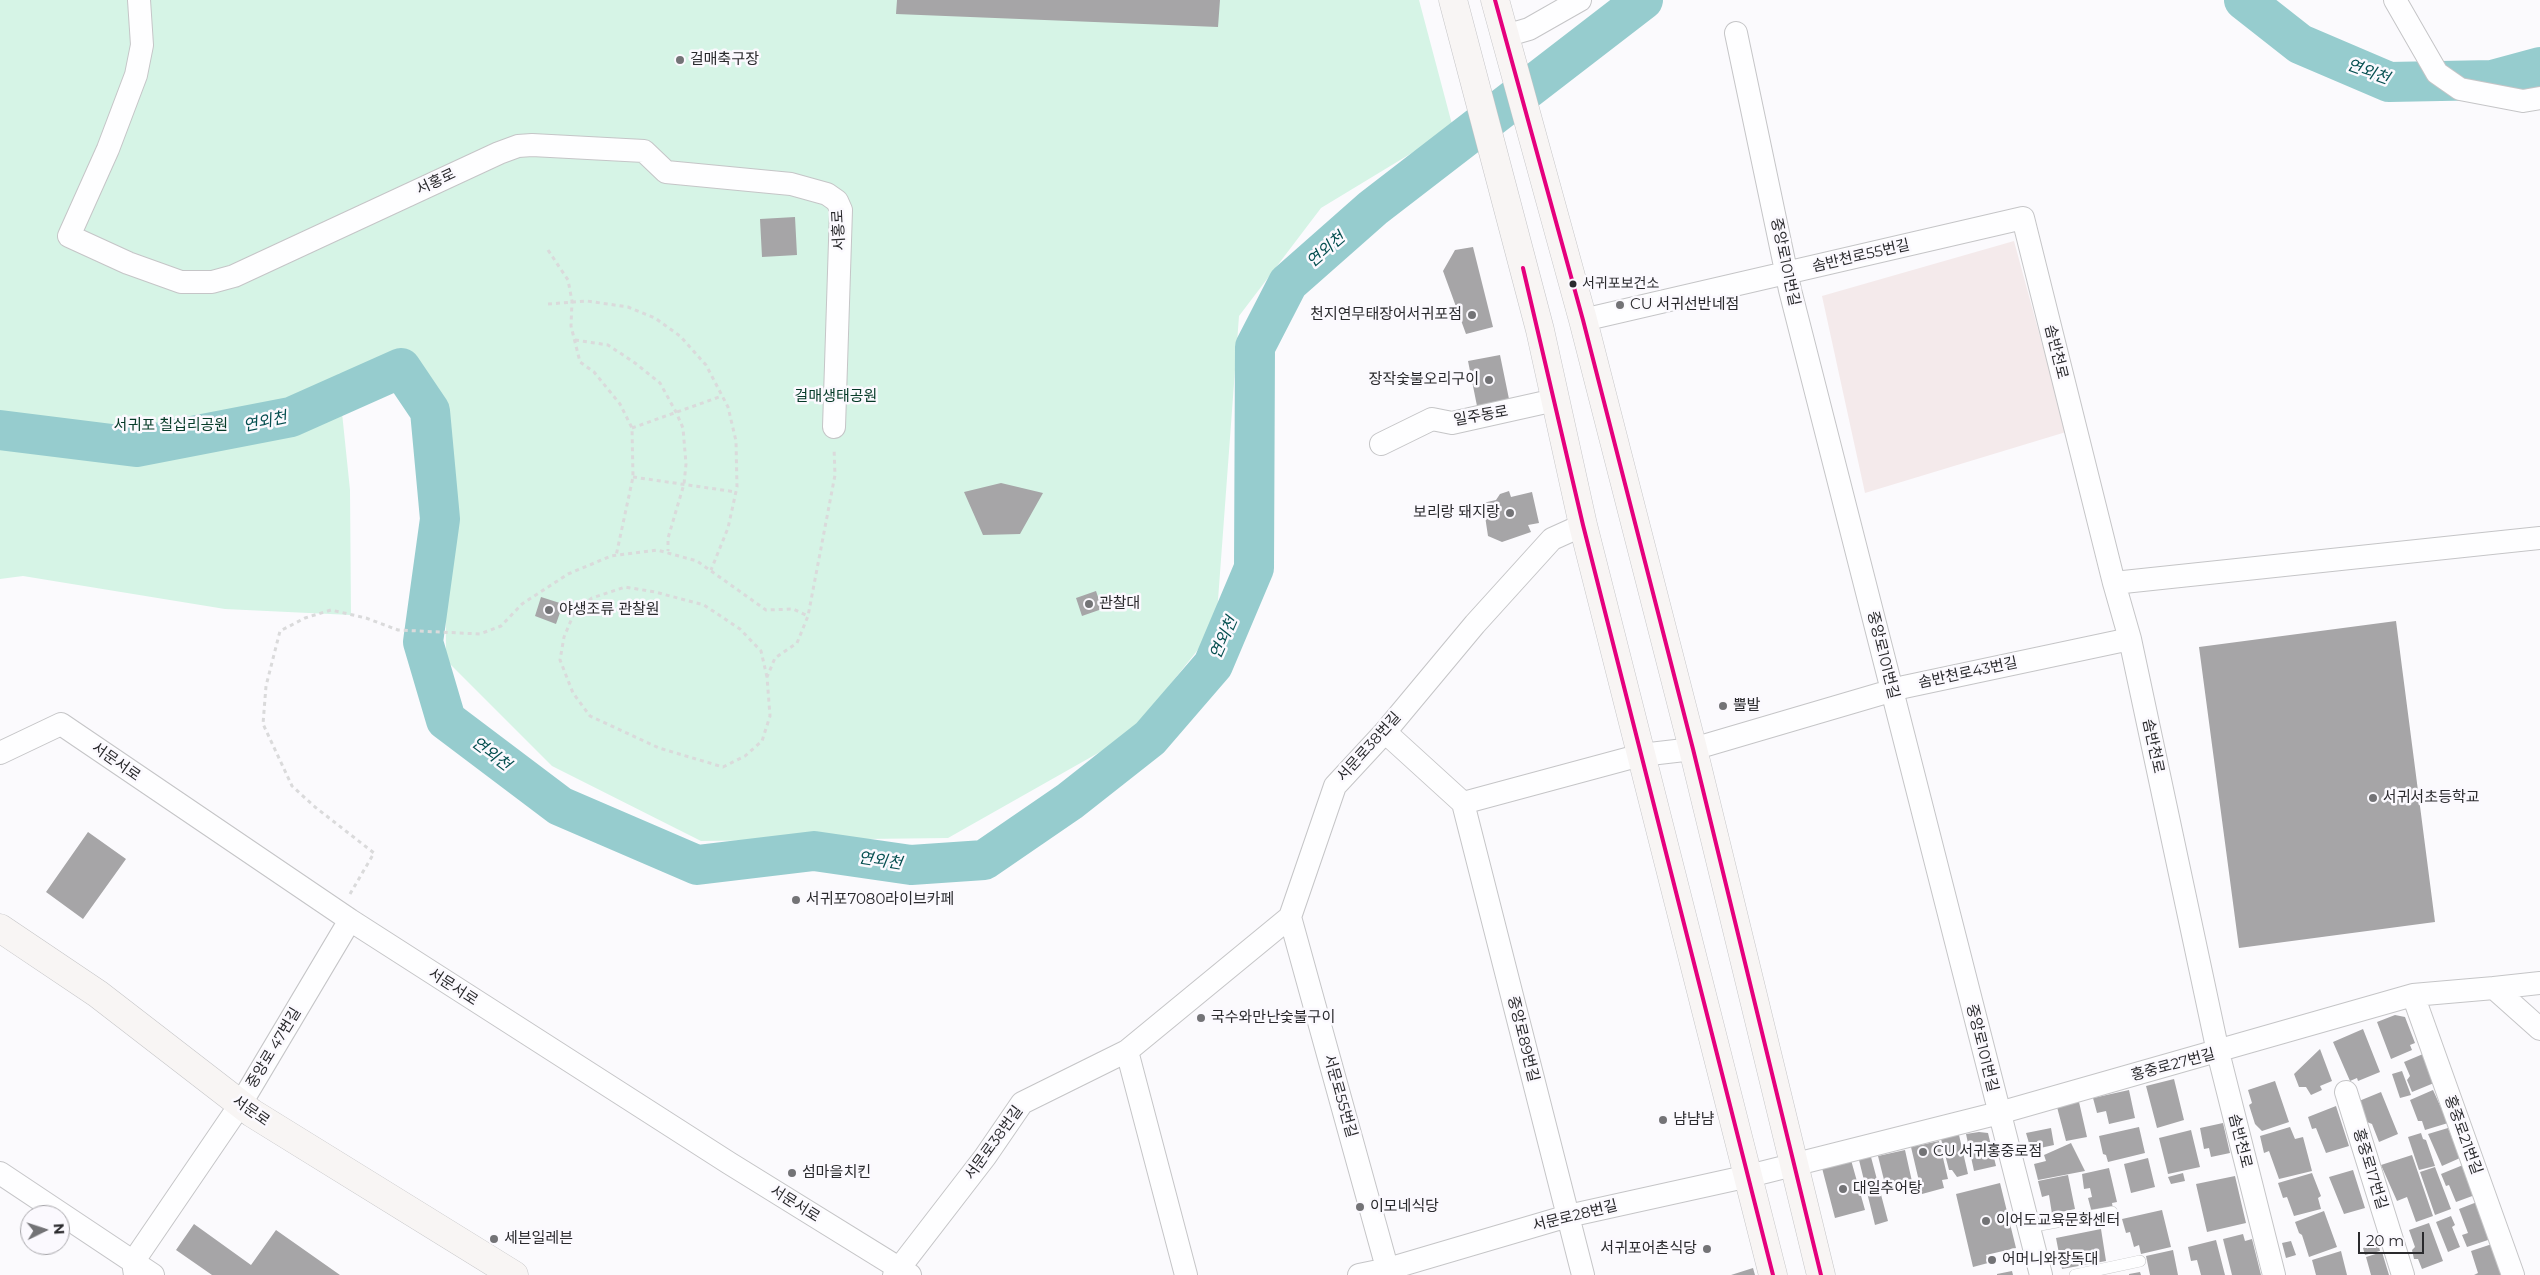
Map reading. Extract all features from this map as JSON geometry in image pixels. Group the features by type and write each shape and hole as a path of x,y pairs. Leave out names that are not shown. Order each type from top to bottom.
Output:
{"main road":[{"path":"1453,0 1540,330 1583,525 1773,1275"},
{"path":"1495,0 1583,320 1693,749 1821,1275"},
{"name":"서문로","path":"0,928 98,994 240,1104 514,1275"}],"street":[{"name":"서홍로","path":"139,0 142,45 136,75 108,149 70,236 128,263 181,282 212,282 242,272 498,153 518,146 532,144 644,151 666,172 790,184 826,194 837,201 841,210 834,427"},
{"path":"1505,36 1528,29 1580,0"},
{"path":"2395,0 2437,74 2460,89 2523,101 2540,98"},
{"name":"중앙로101번길","path":"1736,33 1787,273 1891,690 2041,1275"},
{"name":"솜반천로55번길","path":"1583,320 2023,218"},
{"name":"솜반천로","path":"2023,218 2114,583 2130,639 2218,1052 2274,1275"},
{"name":"일주동로","path":"1381,444 1432,419 1452,423 1555,400"},
{"name":"서문로38번길","path":"901,1273 1022,1103 1127,1051 1290,917 1335,786 1385,732 1475,624 1552,539 1583,525"},
{"path":"2114,583 2540,538"},
{"name":"솜반천로43번길","path":"1641,755 1693,749 1891,690 2130,639"},
{"name":"서문서로","path":"0,753 61,724 345,917 901,1273"},
{"path":"1385,732 1463,803 1641,755"},
{"name":"중앙로89번길","path":"1463,803 1583,1275"},
{"name":"중앙로 47번길","path":"134,1268 240,1104 345,917"},
{"name":"서문로55번길","path":"1290,917 1389,1272"},
{"name":"홍중로27번길","path":"1793,1164 1999,1113 2413,995 2540,983"},
{"path":"2494,988 2540,1029"},
{"name":"홍중로21번길","path":"2413,995 2513,1275"},
{"path":"1127,1051 1186,1275"},
{"name":"홍중로17번길","path":"2346,1092 2403,1275"},
{"name":"서문로28번길","path":"1359,1275 1389,1272 1568,1216 1749,1176 1793,1164"},
{"path":"0,1173 134,1268 153,1275"}],"lane":[{"path":"2029,1227 2112,1212"},
{"path":"2075,1275 2140,1261"}],"path":[{"path":"548,250 568,280 572,301 571,326 580,362 594,372 620,404 632,428 633,477 616,556"},
{"path":"548,304 572,301 628,307 655,318 680,336 706,365 728,407 736,441 736,492 728,528 710,570"},
{"path":"575,340 608,345 635,363 660,383 676,412 683,428 686,464 684,484 668,538 668,551"},
{"path":"632,428 722,396"},
{"path":"767,677 761,651 740,629 704,605 655,592 626,587 592,598 575,611 564,637 560,660 573,693 590,716 659,748 723,767 745,756 762,741 770,716 767,677 775,658 797,643 808,616 827,528 835,475 834,427"},
{"path":"633,477 736,492"},
{"path":"345,917 374,852 314,807 292,786 263,724 266,686 280,630 305,618 331,610 366,618 398,630 480,634 501,626 522,604 568,574 616,556 657,550 668,551 697,560 766,610 793,609 808,616"}],"shaded area":[{"path":"2014,241 2066,432 1865,493 1822,296"}],"green space":[{"name":"걸매생태공원","path":"0,0 1419,0 1453,128 1321,208 1239,316 1216,627 1130,735 948,838 701,841 552,766 446,660 445,462 409,357 338,374 350,490 351,615 225,609 23,576 0,579"}],"building":[{"path":"897,0 1220,0 1218,27 896,14"},
{"path":"795,217 797,255 762,257 760,219"},
{"path":"1473,247 1493,327 1466,334 1443,271 1455,250"},
{"name":"장작숯불오리구이","path":"1500,355 1509,399 1477,406 1468,361"},
{"path":"1001,483 1043,493 1020,534 983,535 964,492"},
{"name":"보리랑 돼지랑","path":"1509,491 1511,497 1532,492 1539,523 1528,525 1531,532 1502,542 1488,536 1483,503 1496,500 1500,494"},
{"name":"관찰대","path":"1096,591 1102,609 1082,616 1076,598"},
{"name":"야생조류 관찰원","path":"541,597 563,604 556,624 535,616"},
{"path":"2396,621 2435,922 2239,948 2199,647"},
{"path":"88,832 126,859 83,919 46,892"},
{"path":"2395,1015 2405,1017 2415,1043 2410,1045 2412,1050 2391,1059 2377,1022"},
{"path":"2363,1029 2380,1072 2358,1081 2357,1078 2350,1081 2333,1042"},
{"path":"2320,1049 2332,1081 2320,1086 2322,1090 2311,1095 2306,1087 2299,1087 2294,1074"},
{"path":"2423,1054 2434,1083 2412,1092 2407,1080 2410,1076 2404,1062"},
{"path":"2402,1071 2411,1095 2400,1098 2392,1074"},
{"path":"2174,1079 2184,1120 2157,1128 2146,1086"},
{"path":"2275,1081 2289,1122 2262,1131 2255,1124 2249,1105 2252,1103 2248,1090"},
{"path":"2129,1090 2135,1118 2109,1124 2106,1111 2097,1113 2093,1098"},
{"path":"2433,1090 2448,1123 2425,1130 2422,1121 2418,1121 2410,1100"},
{"path":"2381,1092 2398,1134 2379,1142 2372,1124 2367,1122 2359,1101"},
{"path":"2079,1102 2087,1137 2066,1141 2057,1107"},
{"path":"2336,1106 2349,1146 2326,1153 2316,1128 2312,1129 2308,1117"},
{"path":"2223,1123 2230,1153 2211,1157 2209,1148 2204,1149 2200,1128"},
{"path":"2139,1127 2145,1153 2108,1162 2106,1155 2103,1154 2099,1136"},
{"path":"2290,1127 2295,1139 2303,1137 2312,1171 2279,1179 2269,1151 2264,1153 2260,1136"},
{"path":"2051,1128 2054,1145 2031,1150 2026,1133"},
{"path":"2448,1128 2460,1158 2442,1166 2428,1134"},
{"path":"2191,1130 2200,1167 2168,1174 2159,1138"},
{"path":"1988,1133 1996,1166 1974,1171 1966,1134"},
{"path":"2421,1133 2423,1139 2426,1140 2435,1166 2419,1170 2408,1137"},
{"path":"1959,1135 1968,1174 1957,1177 1952,1170 1949,1170 1941,1139"},
{"path":"1939,1141 1948,1179 1942,1180 1944,1188 1922,1194 1911,1147"},
{"path":"2071,1143 2085,1171 2038,1180 2034,1164 2046,1161 2044,1155"},
{"path":"1905,1150 1913,1186 1887,1192 1878,1156"},
{"path":"2412,1155 2433,1216 2416,1222 2407,1197 2397,1201 2381,1165"},
{"path":"1871,1157 1888,1221 1875,1225 1859,1160"},
{"path":"2148,1158 2155,1187 2131,1193 2124,1164"},
{"name":"대일추어탕","path":"1851,1160 1865,1210 1835,1218 1822,1168"},
{"path":"2463,1165 2475,1195 2456,1202 2449,1185 2446,1186 2441,1174"},
{"path":"2435,1167 2451,1209 2435,1215 2420,1172"},
{"path":"2109,1168 2117,1202 2112,1203 2113,1209 2092,1213 2088,1198 2092,1197 2090,1188 2084,1189 2082,1174"},
{"path":"2353,1170 2365,1208 2344,1214 2329,1177"},
{"path":"2183,1173 2185,1181 2171,1184 2168,1177"},
{"path":"2312,1173 2321,1196 2318,1198 2321,1209 2294,1216 2287,1197 2283,1198 2278,1183"},
{"path":"2068,1175 2075,1209 2052,1214 2049,1195 2042,1197 2038,1181"},
{"path":"2235,1176 2246,1223 2207,1232 2196,1184"},
{"name":"이어도교육문화센터","path":"2000,1183 2016,1248 1986,1255 1988,1263 1973,1267 1956,1194"},
{"path":"2477,1202 2491,1239 2467,1247 2462,1235 2468,1233 2459,1209"},
{"path":"2162,1210 2171,1247 2141,1254 2139,1245 2134,1247 2130,1232 2126,1233 2122,1219"},
{"path":"2324,1211 2337,1247 2309,1257 2302,1235 2299,1233 2295,1222"},
{"path":"2451,1216 2455,1225 2452,1227 2460,1247 2448,1252 2436,1222"},
{"path":"2429,1223 2443,1261 2422,1269 2418,1259 2414,1259 2412,1250 2415,1247 2409,1230"},
{"path":"194,1224 251,1265 276,1230 340,1275 212,1275 176,1250"},
{"path":"2101,1229 2106,1261 2062,1269 2056,1238"},
{"path":"2243,1234 2245,1241 2252,1239 2261,1275 2232,1275 2223,1239"},
{"path":"2216,1240 2225,1275 2201,1275 2197,1260 2191,1261 2188,1247"},
{"path":"2291,1241 2296,1255 2286,1258 2282,1243"},
{"path":"2378,1243 2380,1251 2365,1255 2363,1248"},
{"path":"2492,1244 2503,1275 2474,1275 2478,1273 2471,1251"},
{"path":"2173,1250 2178,1275 2150,1275 2146,1256"},
{"path":"2341,1251 2347,1275 2316,1275 2312,1260"},
{"path":"2382,1252 2389,1275 2371,1275 2366,1257"},
{"path":"1753,1268 1755,1275 1731,1275"},
{"path":"2012,1271 2013,1275 1997,1275 1997,1274"},
{"path":"2140,1272 2141,1275 2129,1275 2129,1274"}],"waterway":[{"name":"연외천","path":"0,430 136,447 291,417 401,368 430,411 440,519 423,642 446,720 560,806 697,865 814,851 911,865 984,860 1070,801 1150,738 1213,665 1254,568 1255,347 1288,283 1373,208 1643,0"},
{"name":"연외천","path":"2244,0 2300,44 2389,82 2492,80 2540,67"}],"transit line":[{"path":"1495,0 1583,320 1693,749 1821,1275"},
{"path":"1523,268 1583,525 1773,1275"}],"place":[{"name":"걸매축구장","path":"680,60"},
{"name":"서귀포보건소","path":"1573,284"},
{"name":"CU 서귀선반네점","path":"1620,305"},
{"name":"천지연무태장어서귀포점","path":"1472,315"},
{"name":"장작숯불오리구이","path":"1489,380"},
{"name":"보리랑 돼지랑","path":"1510,513"},
{"name":"관찰대","path":"1089,604"},
{"name":"야생조류 관찰원","path":"549,610"},
{"name":"뿔발","path":"1723,706"},
{"name":"서귀서초등학교","path":"2373,798"},
{"name":"서귀포7080라이브카페","path":"796,900"},
{"name":"국수와만난숯불구이","path":"1201,1018"},
{"name":"냠냠냠","path":"1663,1120"},
{"name":"CU 서귀홍중로점","path":"1923,1152"},
{"name":"섬마을치킨","path":"792,1173"},
{"name":"대일추어탕","path":"1843,1189"},
{"name":"이모네식당","path":"1360,1207"},
{"name":"이어도교육문화센터","path":"1986,1221"},
{"name":"세븐일레븐","path":"494,1239"},
{"name":"서귀포어촌식당","path":"1707,1249"},
{"name":"어머니와장독대","path":"1992,1260"}],"park label":[{"name":"서귀포 칠십리공원","path":"171,426"}]}
